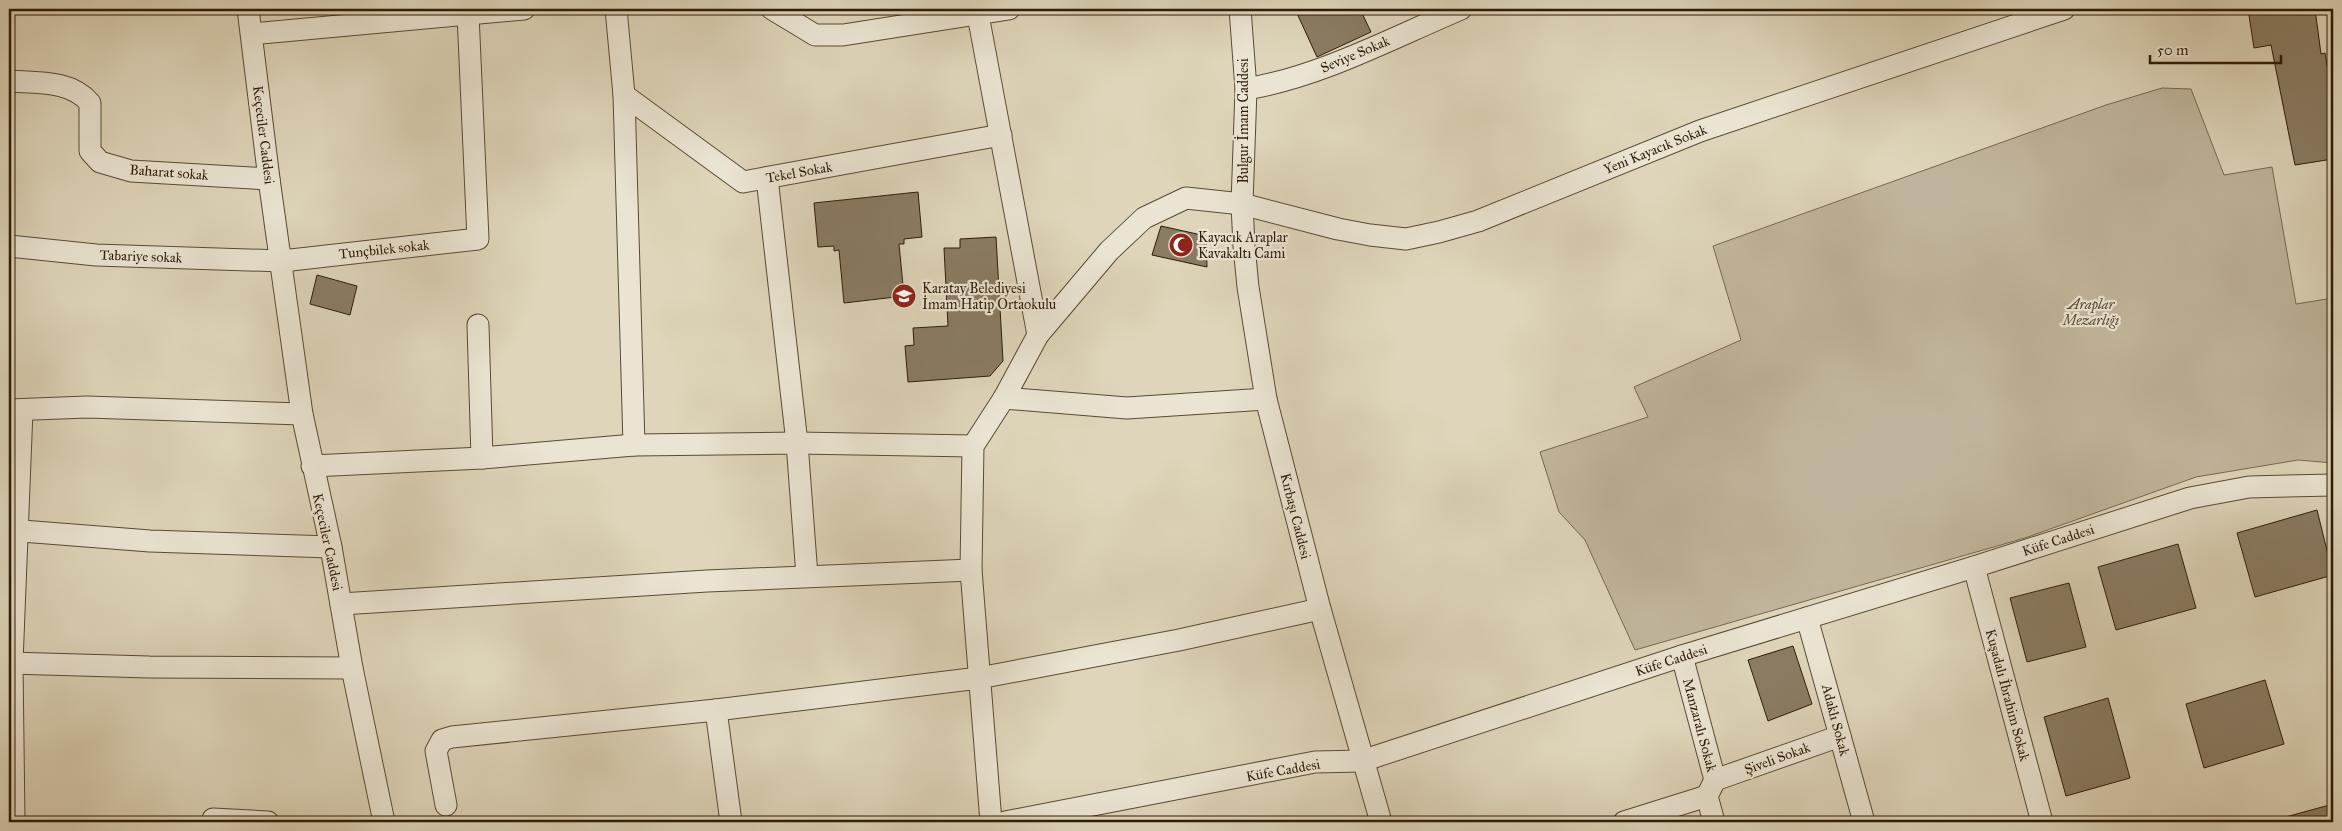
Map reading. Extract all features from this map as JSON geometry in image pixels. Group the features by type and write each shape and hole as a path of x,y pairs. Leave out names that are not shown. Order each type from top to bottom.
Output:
{"street":[{"name":"Keçeciler Caddesi","path":"248,9 269,179 282,260 302,414 331,547 352,668 384,822"},
{"path":"252,34 524,9"},
{"path":"616,9 624,95 634,445"},
{"path":"772,9 815,35 843,36 1009,9"},
{"name":"Bulgur İmam Caddesi","path":"1240,9 1246,89 1242,204"},
{"name":"Seviye Sokak","path":"1246,89 1274,85 1304,76 1461,9"},
{"name":"Yeni Kayacık Sokak","path":"973,446 1004,398 1038,335 1109,251 1144,218 1186,198 1242,204 1370,235 1406,238 1439,232 1478,221 1700,131 2064,9"},
{"name":"Tunçbilek sokak","path":"282,260 478,239 468,14"},
{"path":"978,15 1038,335"},
{"name":"Baharat sokak","path":"9,81 66,86 82,93 90,103 90,151 100,162 130,172 269,179"},
{"name":"Tekel Sokak","path":"624,95 743,182 1001,135"},
{"path":"767,178 797,443 807,576"},
{"name":"Kırbaşı Caddesi","path":"1242,204 1248,287 1266,399 1320,609 1381,822"},
{"name":"Tabariye sokak","path":"9,246 96,255 282,260"},
{"path":"478,325 482,458"},
{"path":"1004,398 1126,408 1266,399"},
{"path":"14,822 10,663 15,410 87,406 302,414"},
{"path":"312,466 482,458 634,445 797,443 973,446 972,570 991,822"},
{"name":"Küfe Caddesi","path":"1005,822 1315,762 1362,761 1682,656 1974,567 2190,498 2249,487 2333,485"},
{"path":"12,530 150,541 331,547"},
{"name":"Kuşadalı İbrahim Sokak","path":"1974,567 2042,822"},
{"path":"341,604 807,576 972,570"},
{"path":"446,805 436,751 442,740 452,737 716,710 979,678 1180,640 1320,609"},
{"name":"Adaklı Sokak","path":"1807,618 1864,822"},
{"name":"Manzaralı Sokak","path":"1682,656 1711,788 1714,822"},
{"path":"10,663 149,667 352,668"},
{"path":"716,710 731,822"},
{"name":"Şiveli Sokak","path":"1624,822 1840,736"},
{"path":"213,822 213,819 268,822"}],"green space":[{"name":"Araplar Mezarlığı","path":"2162,88 2191,89 2224,175 2272,167 2296,304 2333,298 2333,463 2298,460 2196,477 2025,538 1635,650 1585,540 1559,512 1540,452 1648,417 1634,387 1741,340 1713,246 2106,105"}],"building":[{"path":"1295,9 1360,9 1371,32 1317,57"},
{"path":"2248,9 2315,9 2321,54 2325,53 2333,101 2333,159 2295,165 2271,45 2254,48"},
{"path":"918,192 922,237 904,239 904,244 899,244 904,296 844,303 839,250 834,251 834,246 818,247 814,203"},
{"name":"Kayacık Araplar Kavakaltı Cami","path":"1161,226 1206,236 1207,267 1152,255"},
{"path":"996,237 1003,361 990,376 908,382 905,346 914,345 913,328 948,326 944,248 960,248 960,239"},
{"path":"317,275 357,286 350,315 310,304"},
{"path":"2317,510 2333,575 2255,597 2237,533"},
{"path":"2178,544 2196,608 2116,630 2098,567"},
{"path":"2069,583 2086,647 2027,662 2010,598"},
{"path":"1793,646 1812,704 1768,721 1748,660"},
{"path":"2265,680 2284,744 2204,768 2186,704"},
{"path":"2108,698 2130,778 2066,796 2044,717"},
{"path":"2333,804 2333,822 2282,822 2282,818"}],"place":[{"name":"Kayacık Araplar Kavakaltı Cami","path":"1181,245"},
{"name":"Karatay Belediyesi İmam Hatip Ortaokulu","path":"904,296"}]}
